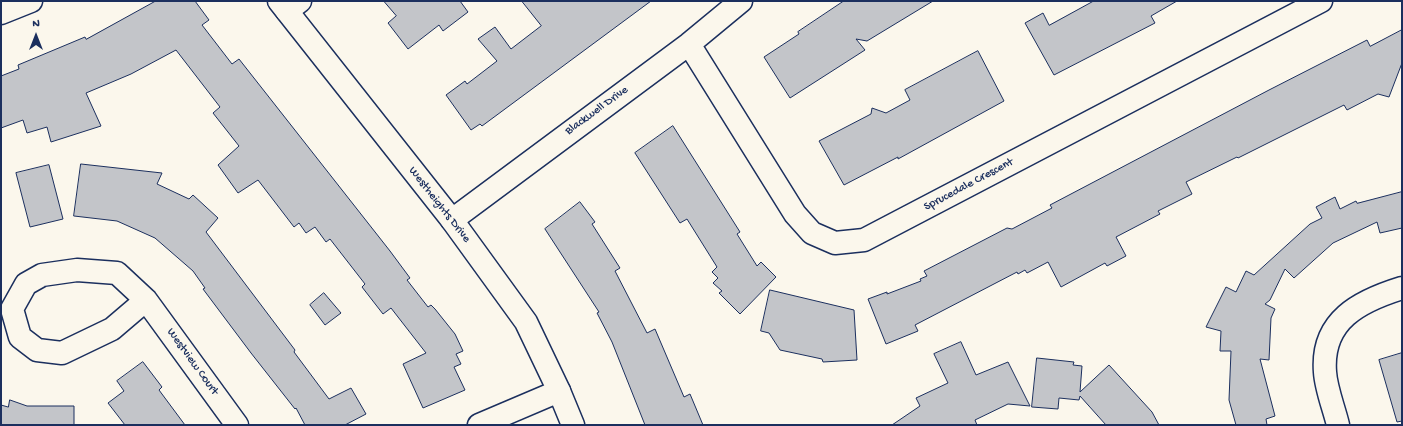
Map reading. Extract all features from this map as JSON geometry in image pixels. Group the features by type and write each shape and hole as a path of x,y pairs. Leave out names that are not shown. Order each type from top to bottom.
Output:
{"street":[{"path":"1,13 31,1"},
{"name":"Blackwell Drive","path":"452,220 689,44 741,1"},
{"name":"Sprucedale Crescent","path":"689,44 795,214 812,233 835,243 864,240 1321,1"},
{"name":"Westheights Drive","path":"289,4 452,220 526,322 559,391 573,425"},
{"name":"Westview Court","path":"146,300 112,329 62,353 37,350 20,337 12,309 26,284 42,275 77,270 117,273 146,300 237,425"},
{"path":"1338,425 1325,372 1327,348 1336,327 1350,310 1382,294 1402,288"},
{"path":"479,425 559,391"}],"building":[{"path":"156,1 195,1 209,20 202,25 232,64 239,59 390,251 410,278 407,280 428,307 431,305 435,309 455,334 463,351 456,354 461,364 454,367 465,390 423,408 403,364 426,353 391,308 383,314 362,287 365,284 330,239 326,242 315,227 306,233 299,223 294,227 258,180 238,193 218,165 239,146 213,113 220,107 176,50 131,74 86,93 101,126 51,142 47,127 27,133 23,120 1,128 1,76 19,69 18,65 85,37 86,39"},
{"path":"384,1 460,1 468,12 443,31 439,25 408,49 388,23 396,16"},
{"path":"522,1 651,1 482,126 480,124 471,130 446,95 465,81 467,84 497,61 478,39 495,27 511,49 541,26"},
{"path":"844,1 933,1 867,41 856,39 865,50 790,98 764,57 799,34 798,32"},
{"path":"1094,1 1177,1 1151,16 1155,23 1054,75 1025,23 1043,13 1049,25"},
{"path":"1402,30 1402,63 1389,97 1378,94 1347,110 1344,105 1238,158 1237,157 1186,182 1192,194 1158,211 1160,214 1116,237 1126,256 1107,266 1105,263 1061,287 1048,262 1027,273 1025,270 1018,274 1017,272 915,325 918,331 886,344 868,299 887,292 887,294 921,281 920,279 927,276 924,271 1007,228 1012,229 1052,208 1050,205 1269,90 1367,40 1370,46"},
{"path":"978,51 1004,101 898,159 898,157 844,185 819,141 871,114 872,108 886,113 910,100 905,90"},
{"path":"673,126 740,232 737,234 757,266 761,262 776,277 740,314 719,293 722,291 713,283 718,278 712,272 717,267 687,219 680,223 635,153"},
{"path":"81,164 162,173 157,184 189,199 193,195 218,218 206,232 295,350 294,352 329,399 351,388 366,414 345,425 305,425 296,408 295,409 251,353 203,289 205,288 193,271 155,238 117,221 74,216"},
{"path":"49,165 63,219 30,227 16,173"},
{"path":"1402,192 1402,228 1380,233 1377,222 1333,243 1294,278 1285,269 1270,300 1265,304 1275,309 1271,318 1269,360 1260,359 1275,416 1266,419 1267,425 1236,425 1229,400 1231,351 1220,351 1221,331 1206,327 1226,287 1236,292 1246,271 1254,275 1310,224 1322,218 1316,207 1335,197 1340,209 1356,201 1357,203"},
{"path":"580,202 595,222 592,224 620,268 615,271 647,333 655,329 684,397 690,394 703,425 645,425 612,342 597,313 599,312 545,229"},
{"path":"770,290 854,310 857,360 823,362 822,359 780,350 769,333 761,331"},
{"path":"324,293 341,313 325,325 310,305"},
{"path":"961,342 976,375 1008,362 1030,406 1008,404 975,420 977,425 892,425 920,406 916,398 948,383 934,354"},
{"path":"1402,353 1402,421 1397,422 1379,360"},
{"path":"1037,358 1074,362 1073,365 1082,366 1080,392 1109,365 1152,412 1159,425 1106,425 1080,396 1079,400 1059,398 1058,409 1032,407"},
{"path":"143,362 162,387 159,390 185,425 125,425 108,403 124,391 117,381"},
{"path":"10,400 27,406 74,406 74,425 1,425 1,405 8,407"}]}
